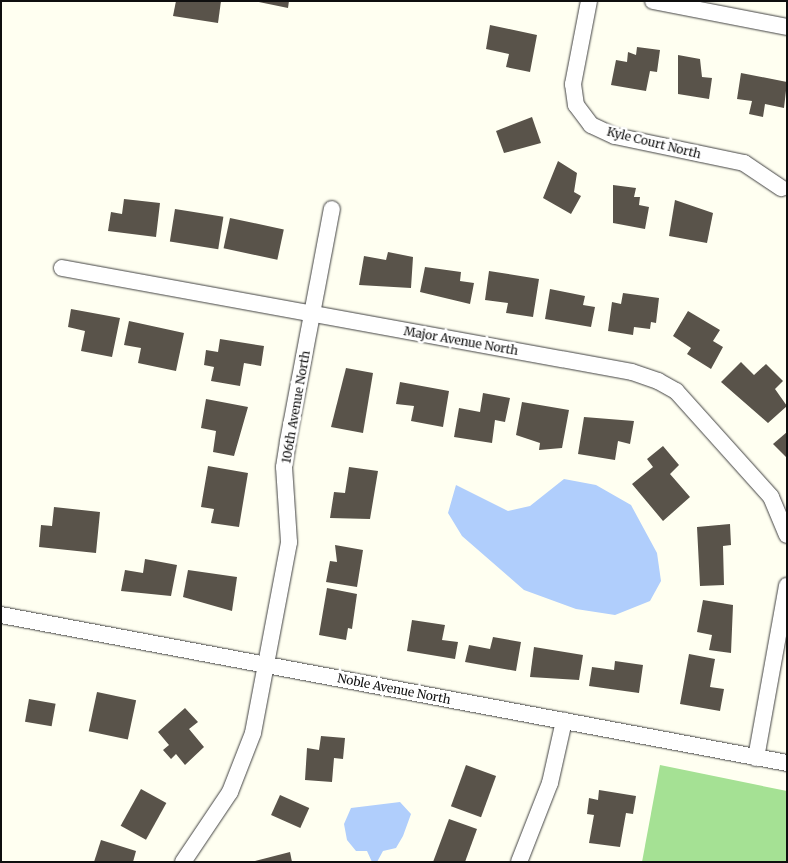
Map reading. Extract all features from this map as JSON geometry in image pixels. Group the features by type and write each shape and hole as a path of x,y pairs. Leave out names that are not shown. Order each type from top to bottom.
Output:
{"street":[{"name":"Kyle Court North","path":"590,1 573,84 576,105 591,126 615,136 744,163 781,188"},
{"path":"652,1 787,27"},
{"name":"106th Avenue North","path":"184,862 230,792 243,762 266,665 289,542 286,450 332,209"},
{"name":"Major Avenue North","path":"62,268 632,372 658,381 676,391 772,497 787,535"},
{"path":"756,758 787,586"},
{"name":"Noble Avenue North","path":"1,616 787,763"},
{"path":"519,862 550,783 564,721"}],"green space":[{"path":"660,765 787,791 787,862 642,862"}],"water":[{"path":"564,479 596,485 631,505 657,553 661,581 650,601 615,615 576,609 524,590 462,536 448,513 456,485 508,511 530,506"},
{"path":"400,802 411,814 403,836 396,848 383,851 377,862 372,862 367,851 356,851 347,840 344,824 351,808"}],"building":[{"path":"176,1 221,1 218,23 173,16"},
{"path":"254,1 289,1 288,8"},
{"path":"490,25 537,35 530,72 506,67 509,54 486,49"},
{"path":"637,47 660,50 657,72 650,71 646,91 611,85 616,60 627,62 628,52 636,55"},
{"path":"678,55 700,59 702,77 712,78 709,99 678,94"},
{"path":"741,73 787,82 784,108 765,104 763,117 749,114 752,101 737,99"},
{"path":"532,117 541,143 504,153 496,131"},
{"path":"558,161 577,173 574,192 581,196 571,214 543,198"},
{"path":"613,185 636,188 634,197 640,197 639,205 649,207 645,229 613,223"},
{"path":"124,199 160,203 156,237 108,231 111,212 122,214"},
{"path":"675,200 713,213 707,243 669,236"},
{"path":"175,209 223,217 218,249 170,242"},
{"path":"230,218 284,229 277,260 224,248"},
{"path":"388,252 413,257 411,288 359,285 364,256 386,260"},
{"path":"425,267 461,272 460,281 474,283 470,304 420,292"},
{"path":"489,271 539,279 533,317 506,313 508,303 485,300"},
{"path":"550,289 585,296 583,305 595,307 591,327 545,319"},
{"path":"623,293 659,298 656,323 651,322 650,329 634,327 633,335 608,331 612,302 621,304"},
{"path":"71,309 120,318 112,357 81,351 85,331 68,327"},
{"path":"688,311 720,330 713,341 723,347 711,369 687,354 691,348 673,336"},
{"path":"129,321 184,333 176,371 138,363 141,348 124,345"},
{"path":"220,339 264,346 261,366 244,363 240,386 211,381 214,367 204,365 206,350 218,352"},
{"path":"741,362 754,375 766,364 783,381 775,389 787,406 768,423 721,382"},
{"path":"346,368 373,373 363,433 331,427"},
{"path":"400,382 449,391 443,427 411,421 414,406 396,404"},
{"path":"483,393 510,398 505,422 495,420 492,443 454,437 459,408 480,412"},
{"path":"206,399 248,407 234,456 213,452 216,431 201,428"},
{"path":"522,402 569,410 562,448 539,450 540,443 516,435"},
{"path":"584,417 634,421 630,444 618,441 615,460 578,454"},
{"path":"787,432 787,458 773,444"},
{"path":"663,446 679,465 670,474 690,497 663,521 632,484 653,467 647,459"},
{"path":"208,466 248,473 239,527 211,523 214,509 201,507"},
{"path":"349,467 378,471 370,519 330,518 334,492 345,493"},
{"path":"54,507 100,512 96,553 39,547 41,525 52,526"},
{"path":"730,524 731,545 723,546 724,585 700,586 697,527"},
{"path":"335,545 363,550 357,587 326,582 330,561 337,562"},
{"path":"145,559 177,565 171,596 121,591 125,570 143,573"},
{"path":"188,570 237,577 232,611 183,597"},
{"path":"327,588 357,594 352,629 348,628 346,640 319,635"},
{"path":"703,600 733,605 731,653 709,650 712,635 697,632"},
{"path":"412,620 445,625 442,640 458,642 455,659 407,651"},
{"path":"493,637 521,642 516,671 465,662 469,645 490,649"},
{"path":"534,647 583,655 579,680 530,677"},
{"path":"689,654 715,659 710,687 724,689 720,711 680,704"},
{"path":"615,661 643,665 639,693 589,686 592,667 614,670"},
{"path":"97,692 136,700 128,739 89,731"},
{"path":"29,699 56,704 52,726 25,722"},
{"path":"185,708 198,722 189,729 204,747 185,765 176,754 171,759 163,750 169,745 158,732"},
{"path":"321,736 345,738 343,759 334,758 332,782 305,780 307,748 319,750"},
{"path":"466,765 496,776 481,817 451,806"},
{"path":"141,789 166,803 146,840 121,826"},
{"path":"599,790 636,796 633,814 626,813 620,847 589,843 594,815 587,814 589,798 598,800"},
{"path":"280,795 309,808 300,828 271,815"},
{"path":"449,819 477,829 465,862 433,862"},
{"path":"101,840 136,851 133,862 94,862"},
{"path":"290,852 292,862 255,862 255,861"}]}
